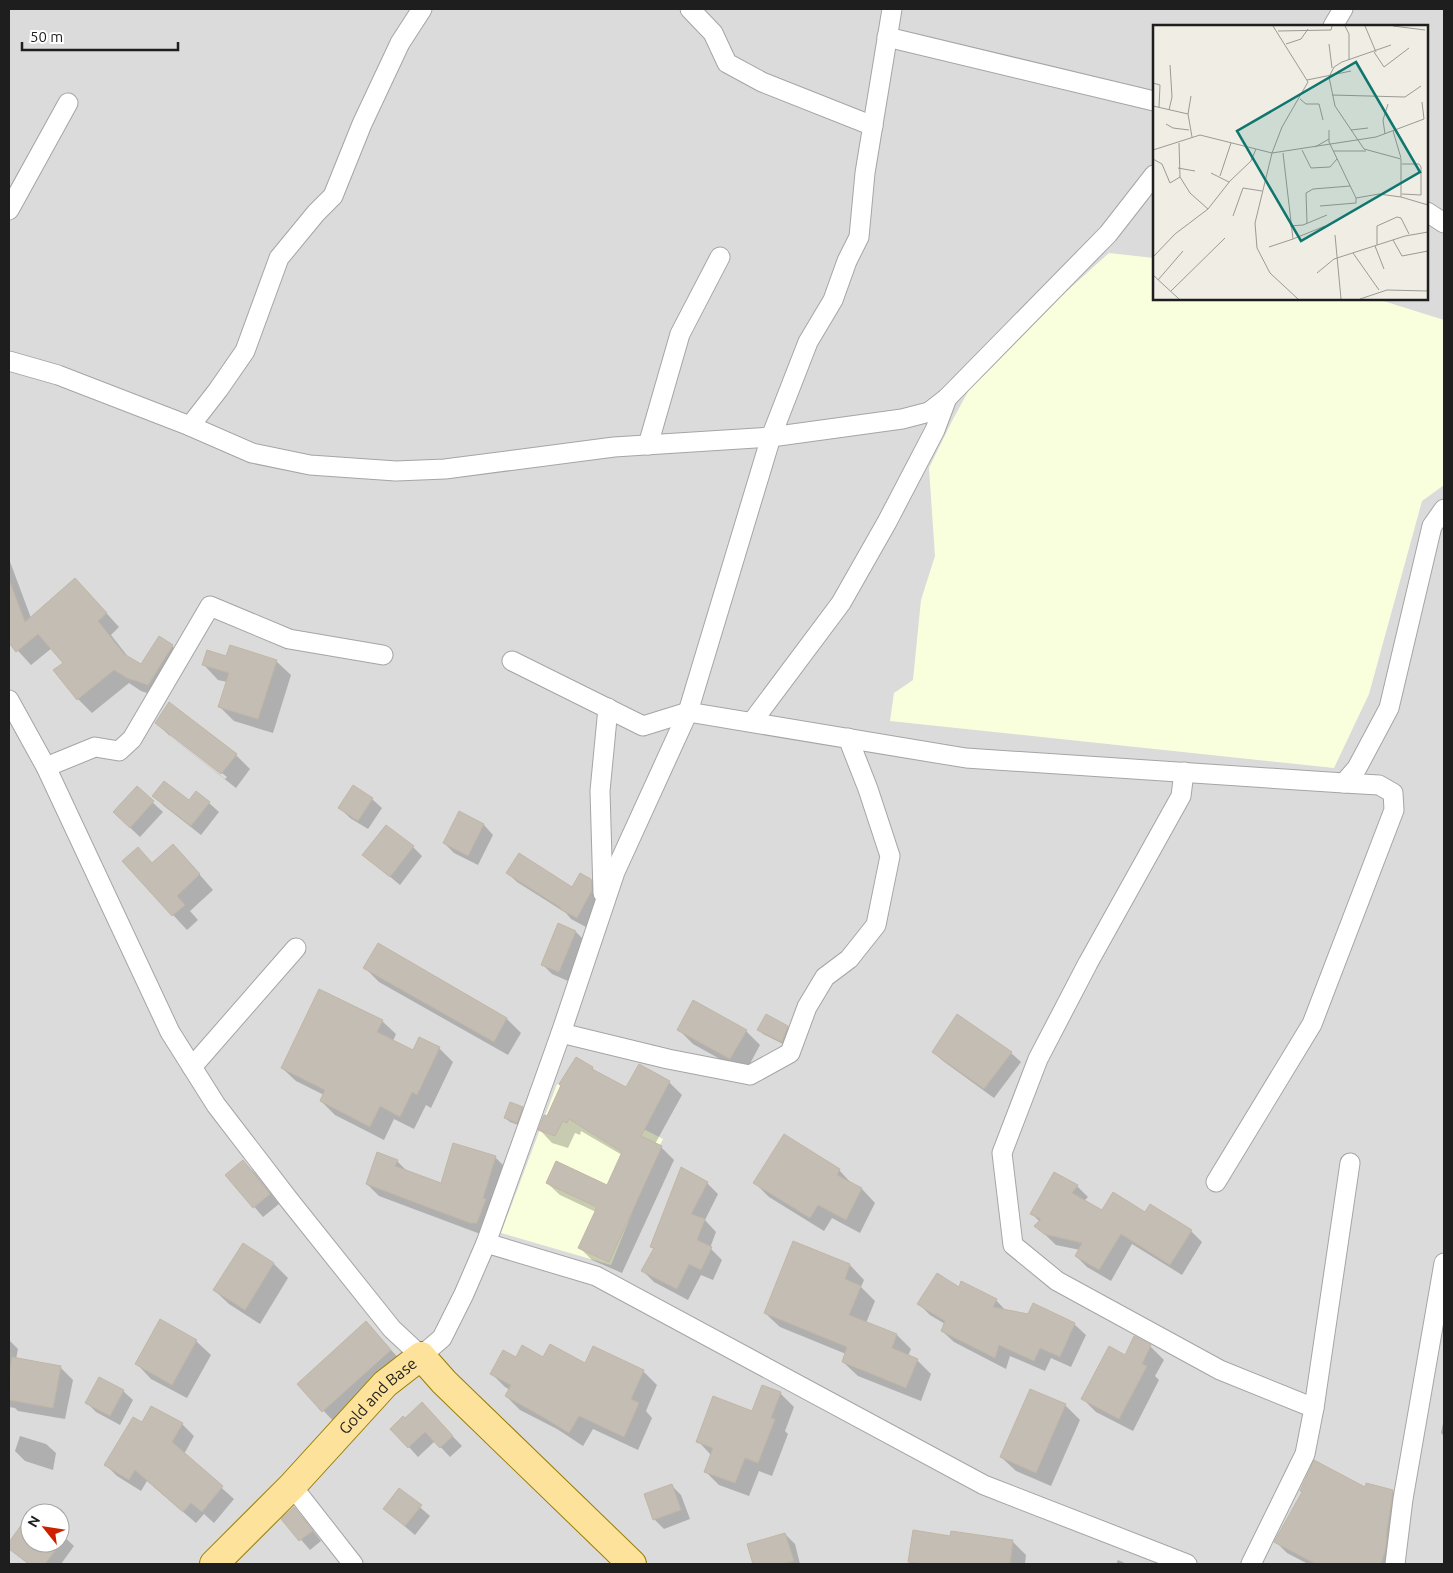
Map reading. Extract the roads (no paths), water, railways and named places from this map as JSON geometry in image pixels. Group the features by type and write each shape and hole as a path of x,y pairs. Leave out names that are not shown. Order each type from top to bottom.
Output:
{"main road":[{"name":"Gold and Base","path":"214,1564 292,1486 385,1384 421,1356 444,1382 632,1564"}],"street":[{"path":"190,426 245,351 279,258 316,213 333,196 362,124 400,43 422,9"},
{"path":"690,9 713,32 727,63 762,82 873,126"},
{"path":"9,700 46,767 170,1032 216,1105 295,1208 392,1329 421,1356 442,1338 464,1294 486,1242 561,1033 615,872 688,712 771,438 808,342 833,300 847,261 859,237 865,173 892,9"},
{"path":"1334,25 1343,9"},
{"path":"887,37 1153,101"},
{"path":"9,210 68,104"},
{"path":"9,361 58,376 190,426 252,453 310,466 396,471 444,469 614,447 771,438 902,419 929,412 947,398 1108,234 1153,176"},
{"path":"1428,213 1444,223"},
{"path":"648,445 680,334 720,257"},
{"path":"752,722 841,603 887,522 935,430 947,398"},
{"path":"1344,783 1357,768 1389,708 1432,526 1444,509"},
{"path":"46,767 95,748 119,750 132,740 210,606 289,639 383,655"},
{"path":"512,661 643,726 688,712 966,758 1379,785 1393,793 1394,810 1312,1024 1216,1182"},
{"path":"604,904 600,791 608,708"},
{"path":"561,1033 668,1059 750,1075 790,1053 806,1007 825,978 849,959 876,925 890,856 868,789 848,738"},
{"path":"1184,772 1181,796 1038,1059 1002,1153 1013,1245 1057,1281 1220,1370 1314,1408"},
{"path":"192,1067 296,948"},
{"path":"1251,1564 1305,1454 1314,1408 1350,1163"},
{"path":"486,1242 596,1276 984,1485 1187,1564"},
{"path":"1396,1564 1403,1499 1444,1263"},
{"path":"292,1486 353,1564"}]}
